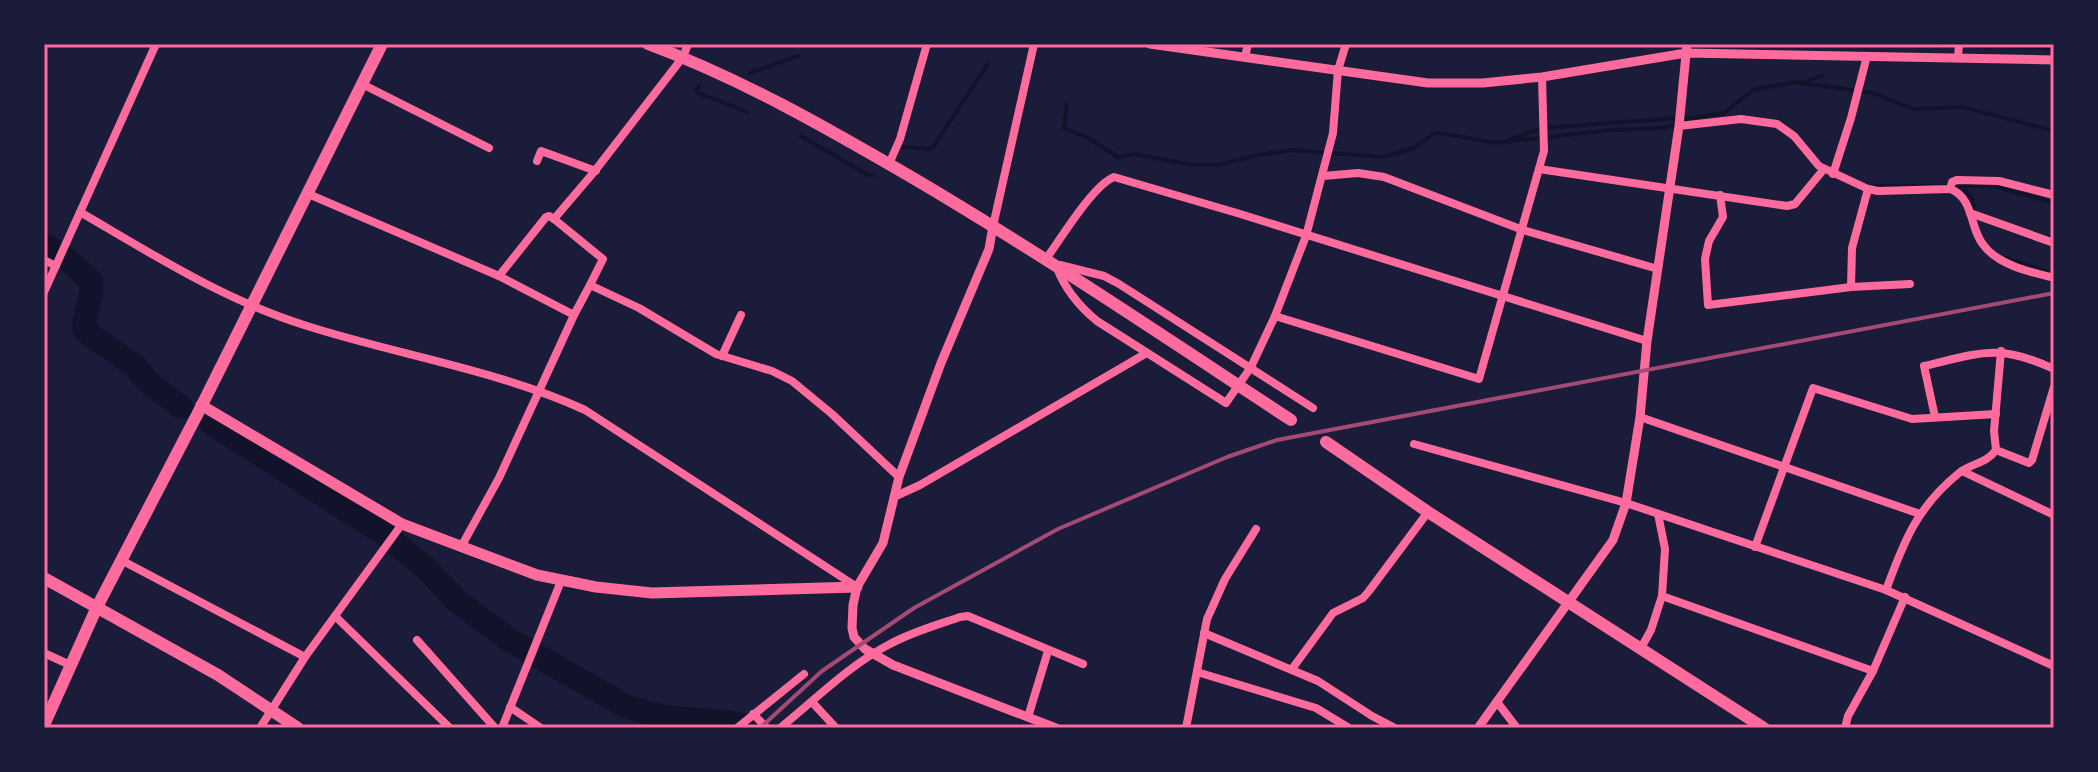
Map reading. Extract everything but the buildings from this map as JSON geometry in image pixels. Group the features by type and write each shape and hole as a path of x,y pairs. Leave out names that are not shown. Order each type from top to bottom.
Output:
{"main road":[{"path":"44,725 97,607 382,44"},
{"path":"648,44 784,104 889,164 1051,262 1291,420"},
{"path":"201,405 402,524 537,575 652,593 857,587"},
{"path":"1326,442 1428,512 1764,728"},
{"path":"44,578 205,667 298,728"}],"street":[{"path":"44,292 156,44"},
{"path":"554,219 596,171 683,57 688,44"},
{"path":"889,164 900,139 927,44"},
{"path":"1034,44 989,249 941,363 899,477 883,543 857,587 852,628 854,637 872,655 1053,727"},
{"path":"1150,44 1428,83 1483,83 1542,77 1687,49 2054,60"},
{"path":"1245,57 1248,44"},
{"path":"1051,262 1083,310 1145,354 1226,403 1251,367 1306,236 1333,133 1338,70 1346,44"},
{"path":"1958,58 1959,44"},
{"path":"1478,728 1613,540 1626,503 1640,417 1647,341 1679,126 1687,49"},
{"path":"1833,174 1867,56"},
{"path":"1275,316 1479,379 1501,296 1523,230 1545,141 1542,77"},
{"path":"362,84 489,148"},
{"path":"1679,126 1730,119 1777,124 1794,136 1824,169 1868,189 1950,189 1961,195 1974,214 1979,240 1988,251 2026,271 2054,278"},
{"path":"537,161 541,151 596,171"},
{"path":"1539,169 1787,206 1795,204 1824,169"},
{"path":"1323,176 1358,173 1384,177 1523,230 1658,269"},
{"path":"1051,262 1085,206 1104,182 1114,177 1647,341"},
{"path":"1950,189 1952,182 1957,180 1999,181 2054,195"},
{"path":"1851,287 1852,248 1868,189"},
{"path":"306,193 499,276 574,315"},
{"path":"1720,195 1723,217 1711,237 1705,259 1708,305 1851,287 1910,284"},
{"path":"80,212 204,283 251,306 304,325 539,390 599,417 857,587"},
{"path":"1974,214 2054,243"},
{"path":"461,547 499,478 603,259 549,216 499,276"},
{"path":"44,260 57,263"},
{"path":"1051,262 1104,276 1313,408"},
{"path":"590,285 639,308 722,356 772,371 792,381 899,477"},
{"path":"722,356 741,315"},
{"path":"1886,590 1904,539 1920,514 1962,471 1982,463 1996,450 2001,351"},
{"path":"1935,417 1924,366 1982,352 2001,351 2054,369"},
{"path":"896,496 1145,354"},
{"path":"1996,450 2029,463 2032,460 2054,387"},
{"path":"1755,547 1813,388 1912,419 1996,414"},
{"path":"1640,417 1920,514"},
{"path":"1414,444 1626,503 1886,590 2054,666"},
{"path":"1962,471 2054,515"},
{"path":"1292,669 1333,613 1363,598 1428,512"},
{"path":"1641,648 1651,630 1662,596 1665,549 1658,514"},
{"path":"260,728 305,657 402,524"},
{"path":"1186,728 1204,633 1217,593 1256,529"},
{"path":"121,560 305,657"},
{"path":"502,728 561,581"},
{"path":"1662,596 1873,671"},
{"path":"1845,728 1905,597"},
{"path":"335,616 450,728"},
{"path":"780,728 842,675 872,655 912,634 964,616 1083,664"},
{"path":"1204,633 1292,669 1395,728"},
{"path":"417,640 495,728"},
{"path":"1028,717 1048,651"},
{"path":"44,653 70,665"},
{"path":"1197,672 1316,708 1349,728"},
{"path":"737,728 804,674"},
{"path":"812,702 836,728"},
{"path":"1497,702 1517,728"},
{"path":"510,707 541,728"},
{"path":"753,714 767,728"}],"waterway":[{"path":"1866,44 2054,48"},
{"path":"750,73 798,56"},
{"path":"903,147 932,149 987,65"},
{"path":"1806,82 1823,75"},
{"path":"1067,104 1064,128 1088,138 1118,157 1134,154 1192,165 1219,165 1291,150 1384,157 1414,148 1433,134 1440,133 1496,143 1611,130 1666,128 1690,118 1724,113 1753,90 1794,82 1873,93 1913,109 1963,107 2054,131"},
{"path":"699,86 696,92 747,112"},
{"path":"1509,140 1543,128 1678,118"},
{"path":"801,136 873,175"},
{"path":"1876,186 1994,186 2054,203"},
{"path":"1963,187 1972,199 1975,214"},
{"path":"44,244 67,259 91,281 85,331 135,366 148,382 181,407"},
{"path":"2006,258 2051,273"},
{"path":"211,423 381,532 427,569 457,601 511,641 627,707 665,717 732,723 750,728"}],"railway":[{"path":"760,728 822,671 914,608 1058,529 1227,457 1277,440 2054,293"}]}
